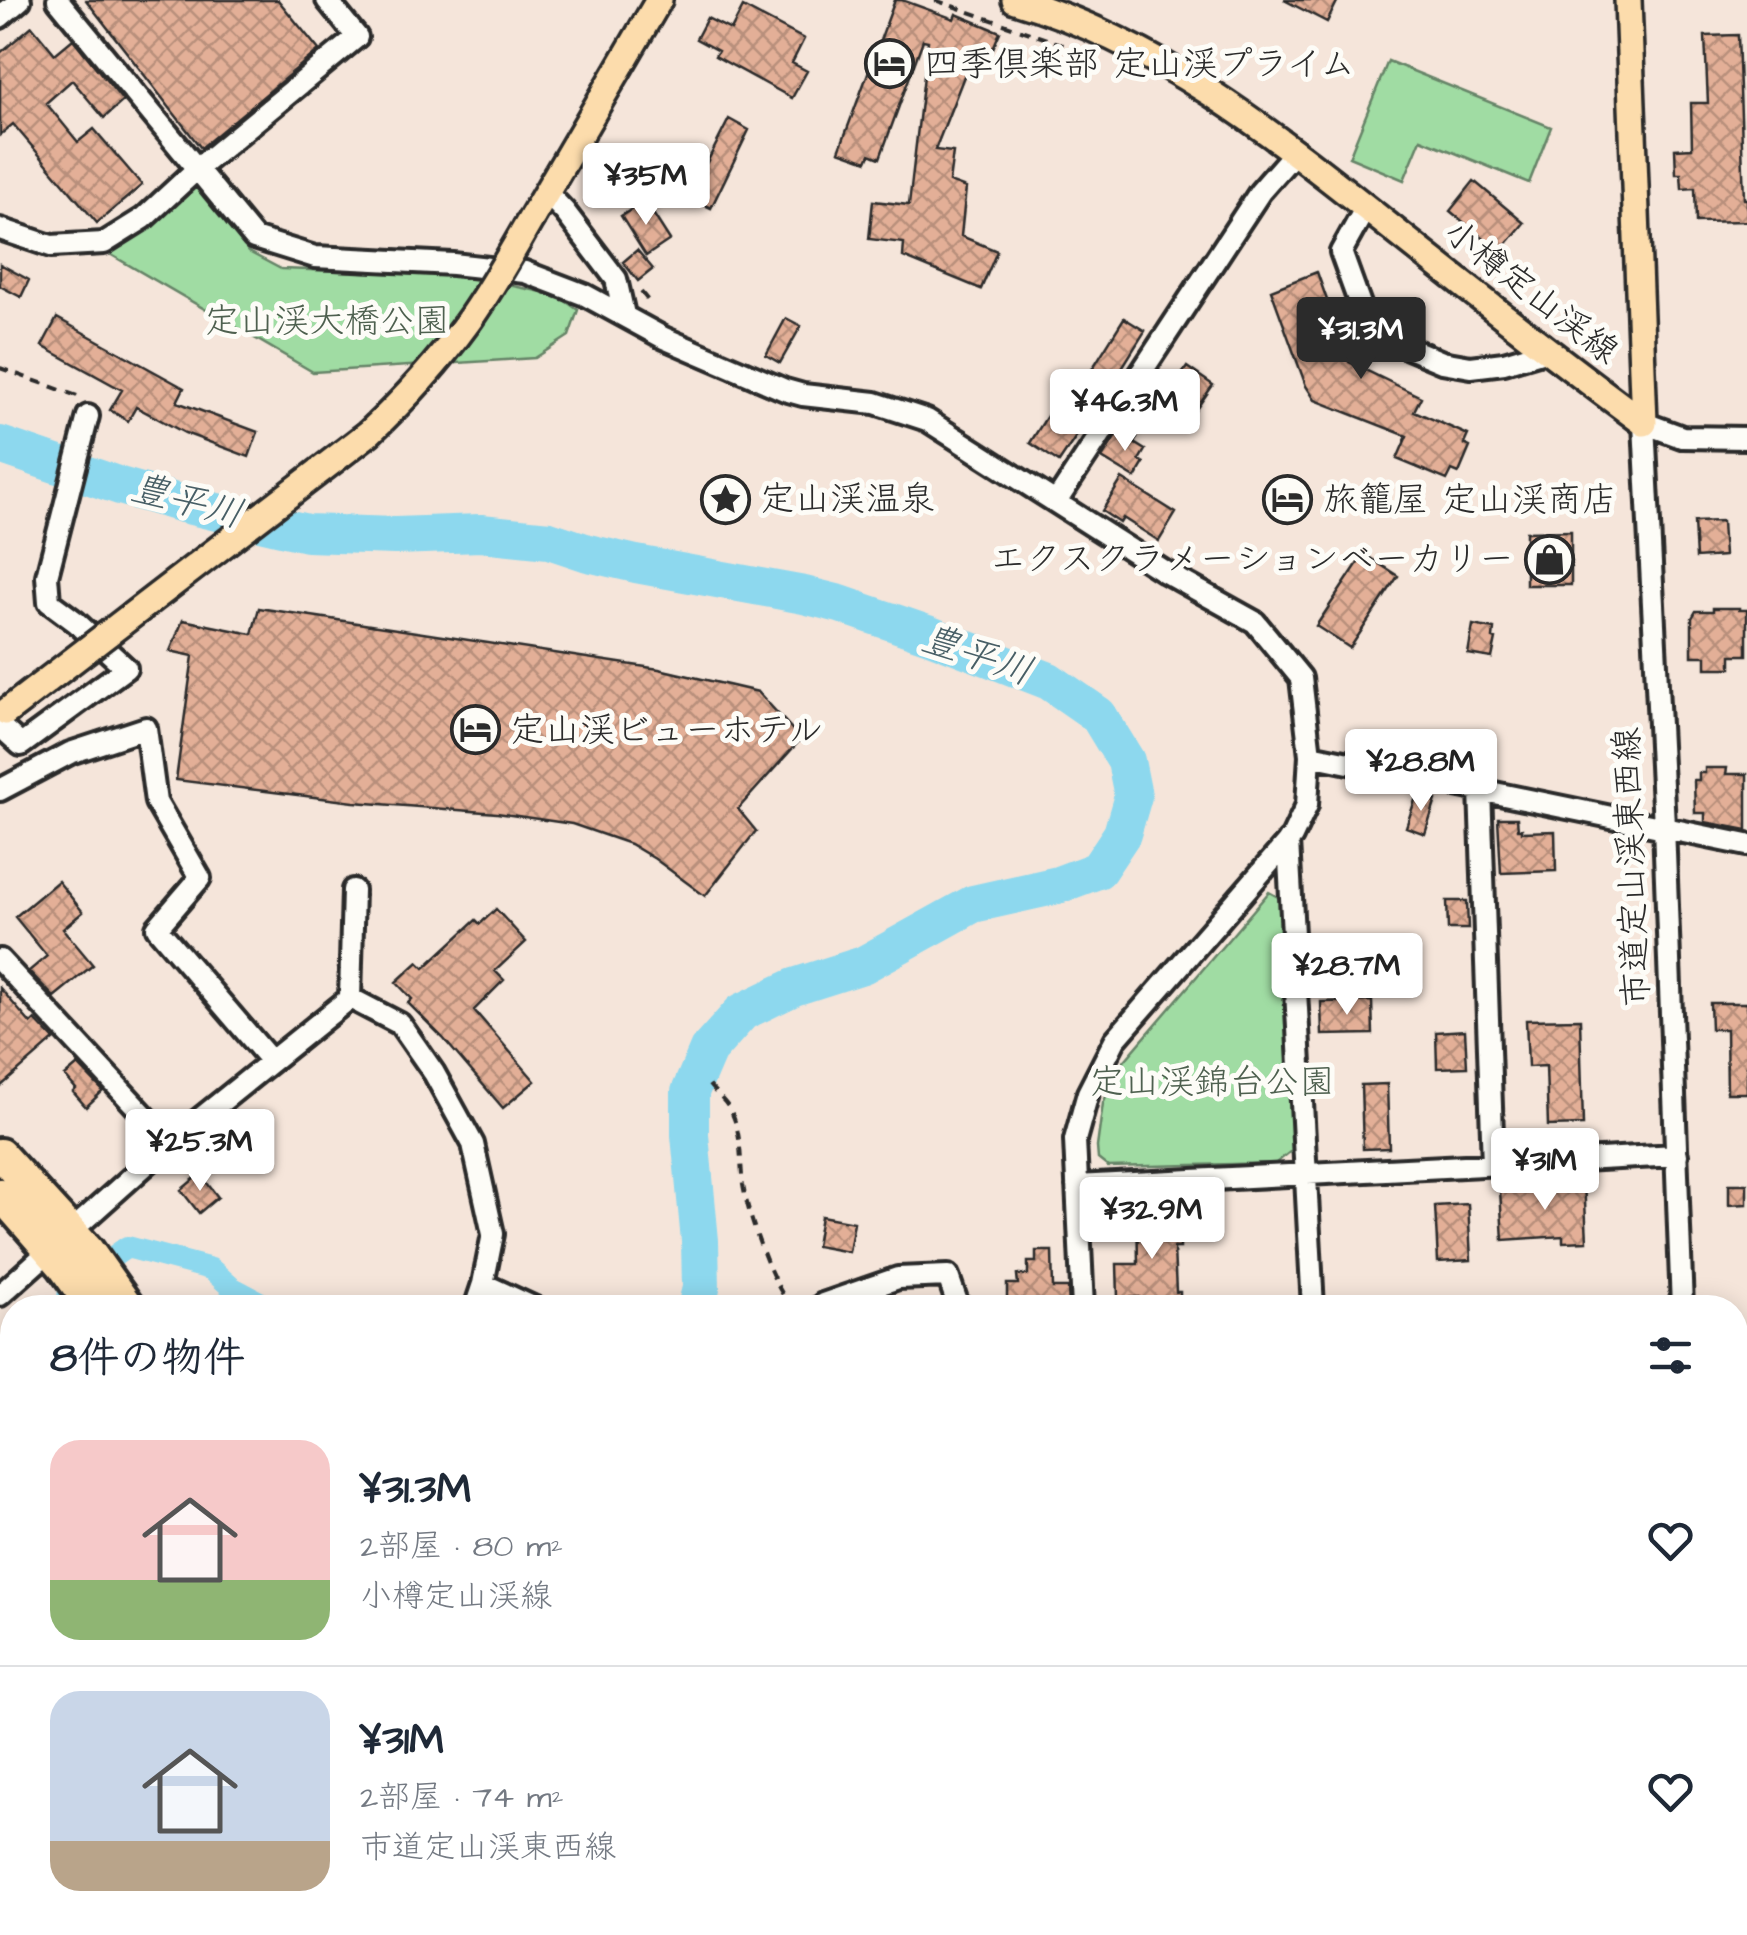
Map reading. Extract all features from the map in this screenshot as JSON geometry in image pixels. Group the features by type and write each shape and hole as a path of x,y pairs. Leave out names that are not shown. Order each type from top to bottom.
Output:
{"highway":[{"path":"0,1154 102,1295"},
{"path":"0,1194 68,1249"}],"main road":[{"path":"2,718 369,433 402,401 469,321 660,0"},
{"name":"小樽定山渓線","path":"1015,0 1127,44 1214,94 1296,151 1644,423"},
{"name":"小樽定山渓線","path":"1628,0 1644,423"}],"street":[{"path":"0,18 20,0"},
{"path":"58,0 254,238 315,257 526,272 585,295 664,338 785,390 875,403 928,420 1165,572 1255,622 1301,678 1310,755 1306,804 1288,841 1114,1040 1088,1092 1075,1140 1082,1295"},
{"path":"0,229 51,246 104,243 144,218 197,168 357,37 327,0"},
{"path":"1056,502 1260,192 1296,151"},
{"path":"546,192 616,279 624,315"},
{"path":"1366,207 1341,252 1367,324 1380,336 1442,362 1471,367 1504,363 1548,350"},
{"path":"2,718 21,745 126,668 49,602 47,576 88,416"},
{"path":"1644,423 1682,438 1747,438"},
{"name":"市道定山渓東西線","path":"1644,423 1681,1295"},
{"path":"0,790 70,753 146,728 156,802 200,878 157,928 271,1062"},
{"path":"1310,755 1747,845"},
{"path":"1480,790 1493,1164"},
{"path":"1288,841 1312,1295"},
{"path":"0,1295 68,1249 170,1143 350,998 353,890"},
{"path":"4,971 170,1143"},
{"path":"350,998 400,1024 434,1073 473,1144 493,1234 479,1295"},
{"path":"1077,1186 1676,1155"},
{"path":"849,1295 898,1278 948,1276 955,1295"},
{"path":"483,1284 507,1295"}],"path":[{"path":"935,0 1095,56"},
{"path":"639,289 651,304"},
{"path":"0,368 85,398 90,403 88,416"},
{"path":"709,1085 732,1111 744,1188 769,1270 782,1295"}],"green space":[{"path":"1388,61 1551,127 1529,183 1421,139 1404,180 1349,157"},
{"name":"定山渓大橋公園","path":"196,185 249,252 281,269 459,275 557,295 578,310 569,336 535,358 313,372 110,254"},
{"name":"定山渓錦台公園","path":"1269,892 1285,901 1295,1148 1276,1163 1108,1167 1098,1159 1097,1147 1103,1103 1121,1065"}],"building":[{"path":"86,0 278,0 319,50 201,148"},
{"path":"895,0 954,19 956,14 1000,32 985,67 970,61 935,150 953,152 949,182 966,188 961,236 997,251 981,289 903,257 904,243 869,239 873,201 909,205 928,41 923,40 880,158 870,154 867,161 839,151"},
{"path":"1284,0 1338,0 1327,22"},
{"path":"743,7 804,39 792,63 807,71 792,98 715,56 718,51 696,39 707,18 731,30"},
{"path":"32,26 55,54 73,39 123,101 104,118 72,80 46,103 78,142 94,129 142,185 97,223 13,124 0,135 0,53"},
{"path":"1738,35 1747,221 1696,222 1695,188 1682,189 1681,174 1676,174 1675,149 1692,148 1691,103 1708,103 1705,36"},
{"path":"729,119 749,130 711,208 689,198"},
{"path":"1474,181 1524,223 1500,252 1450,211"},
{"path":"645,201 670,240 646,256 621,216"},
{"path":"637,250 653,269 638,281 623,262"},
{"path":"0,264 29,280 21,297 0,286"},
{"path":"1317,272 1349,362 1421,397 1414,411 1468,435 1464,444 1470,447 1459,473 1452,470 1447,480 1397,459 1407,436 1315,400 1306,386 1271,290"},
{"path":"57,318 184,388 177,402 258,432 249,457 185,433 136,407 128,421 110,410 122,390 42,346"},
{"path":"786,318 801,326 780,363 766,355"},
{"path":"1124,318 1145,331 1105,395 1084,382"},
{"path":"1187,367 1213,385 1183,428 1168,417 1180,401 1169,393"},
{"path":"1047,416 1077,435 1059,462 1030,443"},
{"path":"1121,428 1137,438 1134,443 1145,450 1139,460 1144,463 1135,478 1102,458"},
{"path":"1122,479 1176,513 1159,541 1123,518 1120,523 1102,511"},
{"path":"1722,521 1724,556 1696,558 1694,522"},
{"name":"エクスクラメーションベーカリー","path":"1571,531 1571,585 1526,585 1526,532"},
{"path":"1364,554 1398,576 1350,648 1316,626"},
{"path":"259,608 659,669 758,692 801,739 738,809 756,831 705,896 630,844 572,824 176,780 193,656 170,651 183,620 252,634"},
{"path":"1747,610 1747,655 1731,655 1731,668 1706,668 1706,656 1692,656 1692,618 1696,611"},
{"path":"1473,625 1494,629 1492,658 1468,654"},
{"path":"1705,768 1727,768 1726,774 1747,774 1747,830 1705,822 1705,813 1695,813 1694,780 1699,780 1699,773 1705,773"},
{"path":"1417,794 1436,800 1425,834 1406,827"},
{"path":"1498,818 1517,818 1522,832 1555,831 1556,871 1501,873"},
{"path":"58,881 83,912 63,929 93,965 54,997 29,971 47,956 15,917"},
{"path":"1447,901 1467,901 1468,929 1448,929"},
{"path":"496,909 526,942 495,971 504,980 474,1010 535,1081 503,1108 408,1003 412,999 396,982 418,962 424,968 476,920 480,924"},
{"path":"0,988 31,1024 35,1020 54,1040 0,1087"},
{"path":"1372,1001 1373,1034 1322,1035 1321,1002"},
{"path":"1710,1003 1747,1003 1747,1093 1727,1093 1726,1029 1711,1029"},
{"path":"1580,1019 1583,1125 1548,1126 1546,1066 1528,1067 1526,1020"},
{"path":"1465,1030 1467,1067 1437,1068 1436,1032"},
{"path":"78,1065 103,1091 86,1107 65,1076"},
{"path":"1387,1084 1389,1148 1363,1149 1361,1085"},
{"path":"200,1174 218,1197 199,1213 181,1190"},
{"path":"1584,1182 1587,1241 1563,1242 1563,1236 1503,1240 1500,1190"},
{"path":"1729,1184 1747,1184 1747,1204 1729,1205"},
{"path":"1162,1202 1163,1226 1180,1225 1180,1248 1174,1248 1176,1292 1180,1295 1118,1295 1117,1264 1138,1264 1137,1203"},
{"path":"1468,1204 1471,1260 1438,1262 1435,1206"},
{"path":"821,1216 854,1222 849,1252 816,1246"},
{"path":"1036,1251 1052,1251 1053,1288 1068,1288 1068,1295 1007,1295 1007,1284 1018,1284 1017,1275 1028,1275 1028,1262 1036,1262"}],"waterway":[{"name":"豊平川","path":"0,445 120,486 307,533 481,533 549,540 636,564 804,595 930,635 1049,681 1098,715 1126,761 1133,796 1122,834 1098,870 1058,885 973,904 863,965 794,987 742,1012 708,1050 690,1092 700,1241 699,1295"},
{"path":"68,1295 69,1288 127,1247 211,1269 246,1295"}],"place":[{"name":"四季倶楽部 定山渓プライム","path":"889,64"},
{"name":"定山渓温泉","path":"725,499"},
{"name":"旅籠屋 定山渓商店","path":"1288,500"},
{"name":"エクスクラメーションベーカリー","path":"1549,559"},
{"name":"定山渓ビューホテル","path":"475,730"}]}
